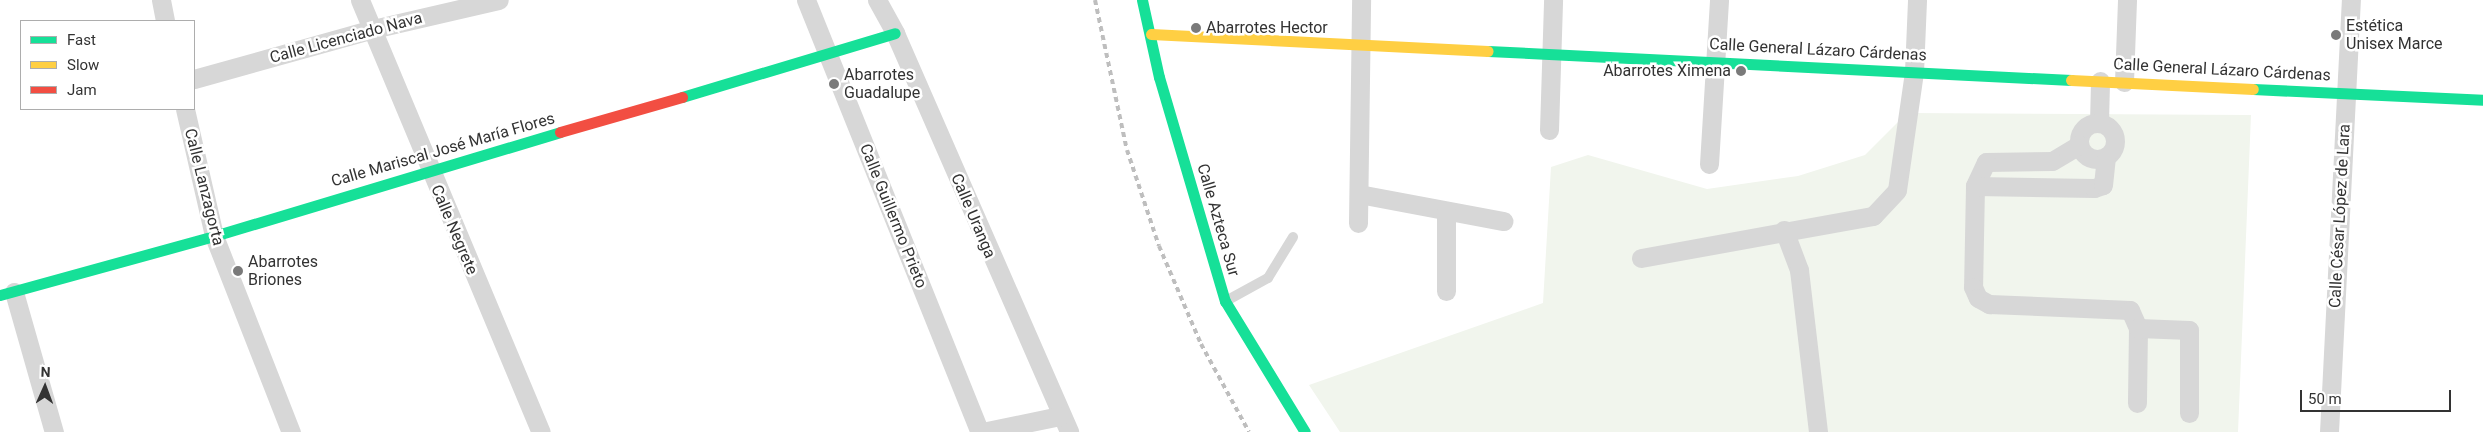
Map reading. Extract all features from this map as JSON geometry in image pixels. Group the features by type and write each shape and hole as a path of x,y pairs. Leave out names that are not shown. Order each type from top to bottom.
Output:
{"street":[{"path":"161,0 165,20"},
{"name":"Calle Negrete","path":"360,0 428,170 541,432"},
{"name":"Calle Licenciado Nava","path":"195,79 373,29 499,0"},
{"name":"Calle Guillermo Prieto","path":"806,0 981,432"},
{"name":"Calle Uranga","path":"877,0 895,33 1064,424"},
{"name":"Calle Azteca Sur","path":"1142,0 1159,77 1225,301 1305,432"},
{"path":"1358,223 1361,0"},
{"path":"1549,130 1553,0"},
{"path":"1709,164 1718,0"},
{"path":"1641,258 1784,230 1873,216 1897,190 1914,72 1917,0"},
{"path":"2124,82 2127,0"},
{"name":"Calle César López de Lara","path":"2329,432 2351,0"},
{"name":"Calle Mariscal José María Flores","path":"7,293 214,236 428,170 829,55 895,33"},
{"name":"Calle General Lázaro Cárdenas","path":"1150,34 2483,100"},
{"path":"2099,123 2100,81"},
{"name":"Calle Lanzagorta","path":"185,110 214,236 291,432"},
{"path":"1975,186 2094,188 2103,185 2106,157 2114,148 2115,137 2110,128 2099,123 2088,125 2080,134 2080,145 2085,155 2096,159 2106,157"},
{"path":"2080,145 2052,161 1986,162 1975,186 1973,287 1978,298 1989,304 2130,310 2138,328 2137,403"},
{"path":"1359,194 1503,221"},
{"path":"1446,211 1446,291"},
{"path":"1784,230 1799,270 1818,432"},
{"path":"7,293 54,432"},
{"path":"2138,328 2190,330 2189,413"},
{"path":"981,432 1064,424"}],"lane":[{"path":"1225,301 1268,278 1293,237"}],"shaded area":[{"path":"1907,113 2251,115 2238,432 1340,432 1309,385 1543,303 1551,167 1588,155 1707,189 1798,176 1865,155"}],"railway":[{"path":"1095,0 1127,150 1159,246 1201,344 1249,432"}],"traffic: fast":[{"path":"1142,0 1159,77 1225,301 1305,432"},
{"path":"682,97 895,33"},
{"path":"1488,51 2071,80"},
{"path":"2253,89 2483,100"},
{"path":"0,295 214,236 560,132"}],"traffic: slow":[{"path":"1151,34 1488,51"},
{"path":"2071,80 2253,89"}],"traffic: jam":[{"path":"560,132 682,97"}],"place":[{"name":"Abarrotes Hector","path":"1196,28"},
{"name":"Estética Unisex Marce","path":"2336,35"},
{"name":"Abarrotes Ximena","path":"1741,71"},
{"name":"Abarrotes Guadalupe","path":"834,84"},
{"name":"Abarrotes Briones","path":"238,271"}]}
